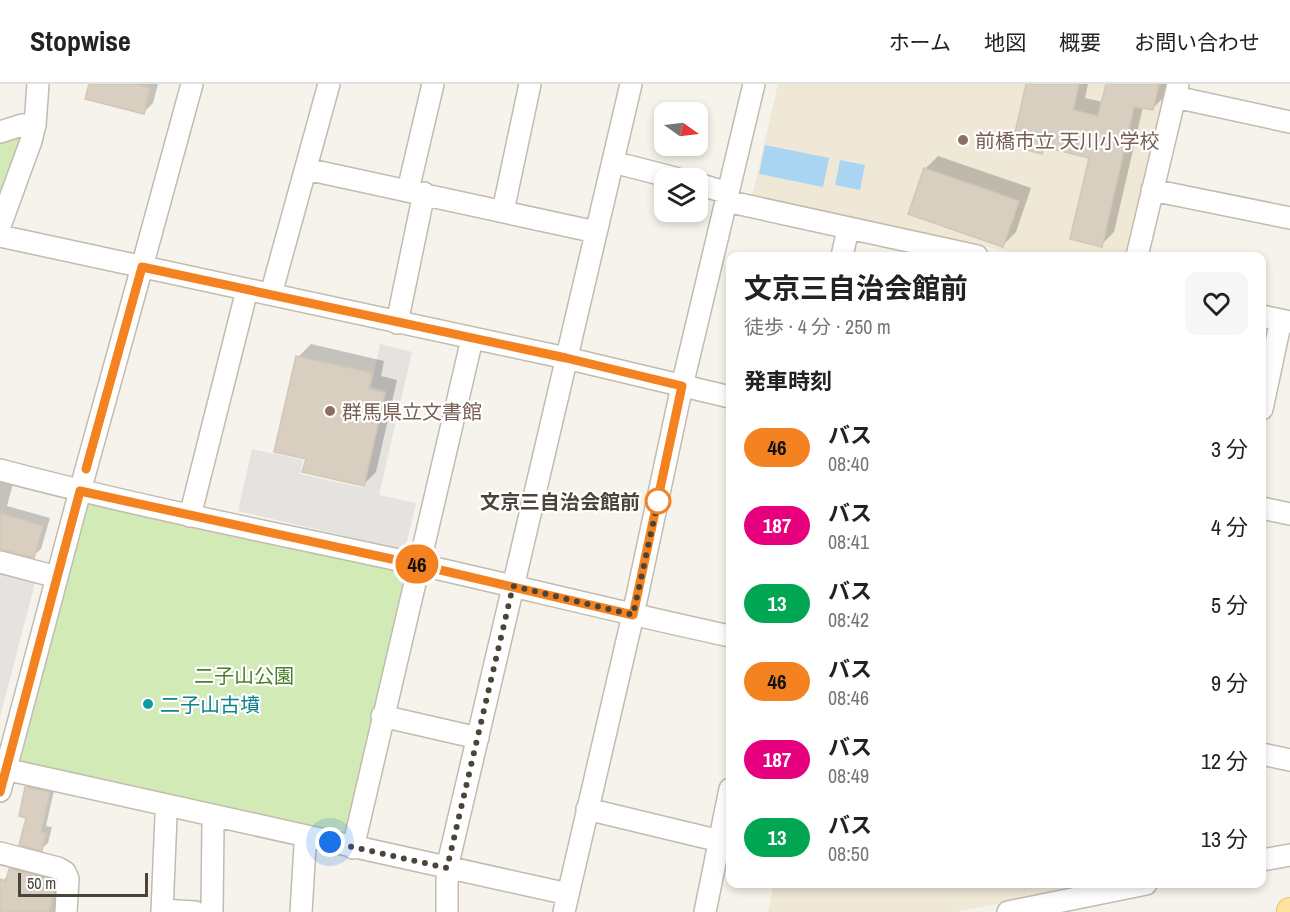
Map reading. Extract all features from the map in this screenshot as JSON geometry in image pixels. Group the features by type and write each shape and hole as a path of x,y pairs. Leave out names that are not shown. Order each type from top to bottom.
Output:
{"street":[{"path":"0,226 25,158 34,124 38,84"},
{"path":"0,792 3,769 192,84"},
{"path":"271,294 329,84"},
{"path":"397,323 433,84"},
{"path":"503,211 530,84"},
{"path":"447,912 447,868 631,84"},
{"path":"3,769 447,868 566,903 633,615 682,386 754,84"},
{"path":"1138,252 1177,91 1290,122"},
{"path":"0,132 34,124"},
{"path":"613,162 654,173"},
{"path":"306,169 596,232"},
{"path":"708,188 727,197 848,229 958,252"},
{"path":"1152,190 1290,219"},
{"path":"843,252 848,229"},
{"path":"0,236 566,358 726,396"},
{"path":"190,516 247,290"},
{"path":"1266,386 1278,319"},
{"path":"353,848 382,716 472,339"},
{"path":"0,470 80,491 726,635"},
{"path":"1266,509 1290,514"},
{"path":"0,562 57,577"},
{"path":"382,716 478,738"},
{"path":"1266,755 1290,760"},
{"path":"169,806 166,816 162,911 195,912"},
{"path":"588,809 720,840"},
{"path":"705,912 726,809"},
{"path":"210,912 212,910 215,817"},
{"path":"302,912 306,837"},
{"path":"0,853 58,868 65,872 68,879 66,912"},
{"path":"1266,859 1290,855"},
{"path":"1008,912 1097,888"}],"shaded area":[{"name":"前橋市立 天川小学校","path":"778,84 1174,84 1134,252 1011,252 752,196"},
{"path":"380,344 412,352 379,495 416,503 405,550 238,511 252,449 303,460 300,474 364,488 386,391 371,387"},
{"path":"0,574 35,583 0,717"},
{"path":"773,888 1081,888 955,912 768,912"}],"green space":[{"path":"18,137 22,142 0,200 0,144"},
{"name":"二子山公園","path":"80,491 419,565 353,848 6,770"}],"water":[{"path":"765,145 829,158 823,187 759,174"},
{"path":"840,160 865,165 860,190 835,185"}],"building":[{"path":"89,84 137,84 150,88 144,114 85,99"},
{"path":"1026,84 1079,84 1073,110 1098,116 1106,84 1159,84 1153,110 1134,107 1102,247 1070,239 1089,158 1045,147 1042,154 1012,146"},
{"path":"924,168 1019,201 1003,247 908,214"},
{"path":"296,356 372,373 369,389 385,393 364,486 302,472 306,459 274,452"},
{"path":"0,513 43,526 34,558 0,549"},
{"path":"25,787 50,792 41,832 46,833 42,851 19,845 26,818 19,816"},
{"path":"9,869 36,875 35,877 49,881 47,886 55,888 49,912 0,912 0,879 6,881"}],"bus line":[{"name":"46","path":"0,792 80,491 513,586 633,615 682,386 566,358 142,267 86,469"}],"place":[{"name":"前橋市立 天川小学校","path":"963,140"},
{"name":"群馬県立文書館","path":"330,411"},
{"name":"文京三自治会館前","path":"658,501"},
{"name":"二子山古墳","path":"148,704"}],"route":[{"path":"330,842 447,868 513,586 633,615 658,501"}]}
